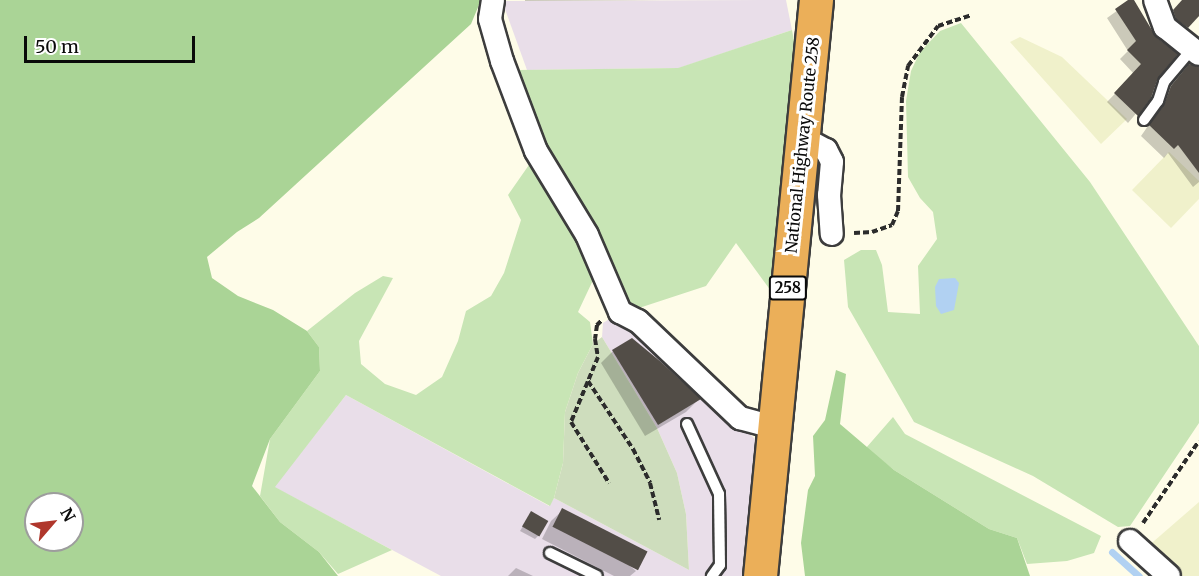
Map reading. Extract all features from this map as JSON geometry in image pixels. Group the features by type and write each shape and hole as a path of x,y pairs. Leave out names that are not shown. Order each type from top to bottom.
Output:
{"highway":[{"name":"National Highway Route 258","path":"760,576 816,0"}],"street":[{"path":"493,0 490,19 536,151 587,235 620,312 638,321 740,418 774,427"},
{"path":"1155,0 1166,27 1195,52"},
{"path":"803,138 826,150 832,162 829,195 832,234"},
{"path":"1130,541 1169,576"}],"lane":[{"path":"1144,120 1158,101 1164,82 1195,52"},
{"path":"687,424 719,494 720,565 712,576"},
{"path":"550,553 597,576"}],"path":[{"path":"832,234 872,232 892,225 898,211 902,97 908,66 938,26 971,15"},
{"path":"609,483 571,422 598,357 597,325 609,313 620,312"},
{"path":"588,381 633,449 650,483 659,520"},
{"path":"1130,541 1199,441"}],"shaded area":[{"path":"786,0 792,30 679,68 527,70 502,1"},
{"path":"614,316 635,326 756,440 743,576 441,576 274,487 346,395 549,506 554,498 689,570 686,514 677,473 657,428 602,337 603,323"}],"green space":[{"path":"0,0 481,0 471,24 259,218 237,232 207,257 212,278 238,296 273,310 307,331 319,347 320,371 270,439 252,486 280,522 319,552 338,576 0,576"},
{"path":"961,23 1090,182 1199,346 1199,423 1130,526 1118,527 1033,476 914,422 848,307 844,260 861,250 876,250 882,265 888,312 920,314 918,266 937,239 933,212 920,198 908,177 906,101 911,71 920,52 940,31"},
{"path":"792,30 797,56 771,291 736,243 706,286 639,308 619,295 536,134 517,70 678,68"},
{"path":"1020,37 1062,57 1127,119 1101,144 1010,42"},
{"path":"1169,152 1199,181 1199,199 1171,228 1132,190"},
{"path":"531,162 587,256 594,278 578,312 590,322 593,344 578,373 565,412 563,463 554,498 550,506 346,395 275,487 392,550 338,574 319,552 280,522 260,496 270,439 320,371 319,347 307,331 355,293 383,276 393,278 359,341 361,364 385,384 416,395 442,377 458,341 466,311 491,296 504,273 521,220 508,195"},
{"path":"602,337 657,428 677,473 686,514 689,570 554,498 563,463 565,412 578,373 593,344"},
{"path":"836,370 846,374 840,424 894,470 989,529 1017,538 1030,576 805,576 801,543 808,490 815,476 813,436 825,420"},
{"path":"893,417 905,434 1101,536 1094,553 1067,561 1027,564 1017,538 989,529 894,470 866,448"},
{"path":"1199,502 1199,576 1177,576 1146,548"}],"water":[{"path":"955,278 959,283 954,310 941,314 936,306 935,287 939,279"}],"building":[{"path":"1128,0 1134,0 1156,37 1178,54 1158,78 1151,98 1138,116 1114,93 1141,64 1127,50 1136,41 1115,9"},
{"path":"1182,0 1199,0 1199,16 1188,28 1176,19 1173,10"},
{"path":"1189,64 1199,67 1199,173 1178,145 1174,149 1149,125 1164,105 1171,86"},
{"path":"632,338 701,399 658,425 612,350"},
{"path":"562,508 648,552 638,570 552,527"},
{"path":"531,511 548,521 539,537 522,527"}],"waterway":[{"path":"1112,552 1139,576"}]}
